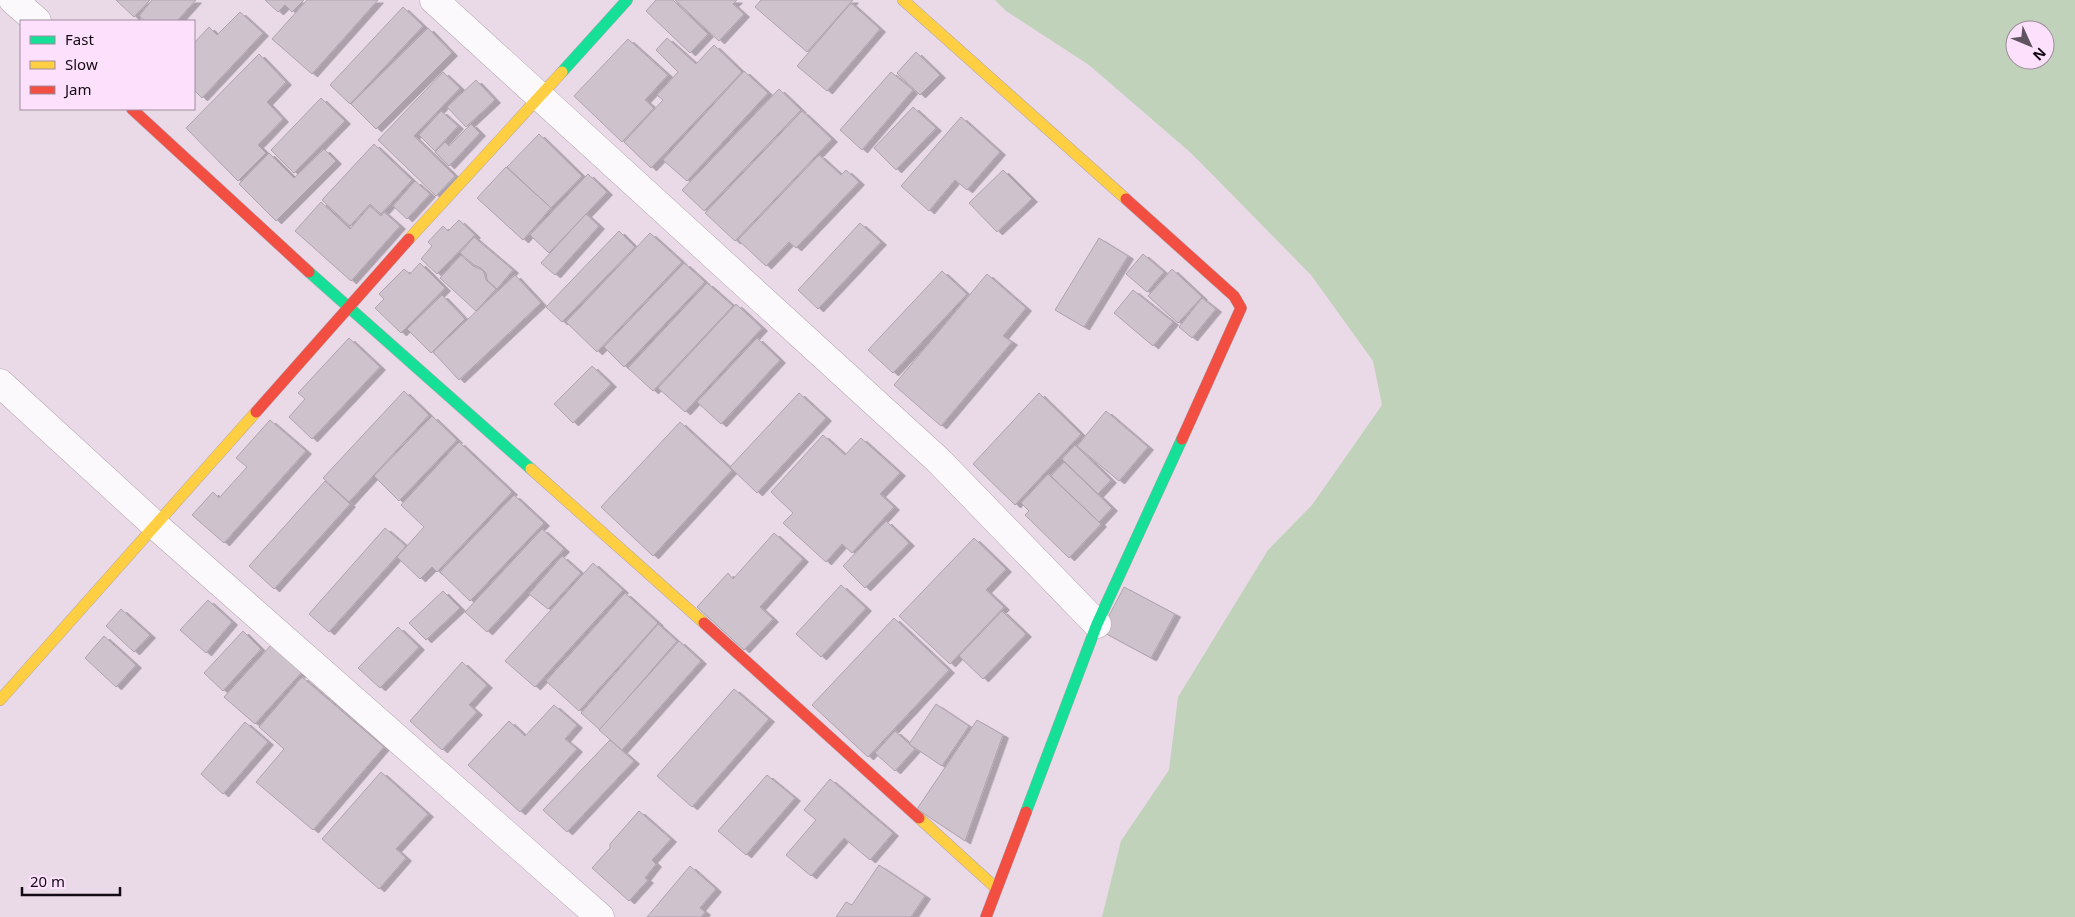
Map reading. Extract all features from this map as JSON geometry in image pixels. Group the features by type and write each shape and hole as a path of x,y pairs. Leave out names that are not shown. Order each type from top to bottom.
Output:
{"street":[{"path":"13,0 36,20"},
{"path":"434,0 938,460 1097,624"},
{"path":"0,700 348,308 628,0"},
{"path":"903,0 1234,296 1242,308 1097,624 986,917"},
{"path":"133,110 348,308 610,537 996,888"},
{"path":"0,383 156,526 600,917"}],"green space":[{"path":"995,0 2075,0 2075,917 1102,917 1121,841 1169,770 1178,697 1268,550 1312,505 1382,405 1373,361 1311,275 1191,153 1089,65 1006,11"}],"building":[{"path":"116,0 150,0 134,17"},
{"path":"152,0 196,0 178,20 144,20 139,16"},
{"path":"265,0 304,0 292,12 285,5 278,12"},
{"path":"307,0 378,0 312,74 272,39"},
{"path":"656,0 673,0 708,34 690,53 646,11"},
{"path":"675,0 737,0 733,4 744,14 719,41"},
{"path":"761,0 853,0 807,52 755,7"},
{"path":"851,3 880,29 827,91 797,66"},
{"path":"403,7 423,26 350,104 330,85"},
{"path":"240,12 263,33 202,98 195,91 195,42 209,27 217,35"},
{"path":"428,28 452,53 376,129 351,104"},
{"path":"667,38 696,64 714,45 742,72 651,168 624,142 663,100 657,95 678,72 656,50"},
{"path":"628,39 668,75 645,100 654,108 622,142 574,96"},
{"path":"916,52 940,75 920,95 897,73"},
{"path":"259,54 286,82 267,102 283,119 258,145 266,153 238,181 186,128"},
{"path":"744,71 768,93 687,181 663,160"},
{"path":"443,72 460,88 414,136 455,176 436,196 378,140"},
{"path":"891,72 913,90 862,150 840,130"},
{"path":"476,80 495,100 466,127 447,107"},
{"path":"779,89 801,110 704,211 682,190"},
{"path":"321,98 345,121 294,173 271,150"},
{"path":"913,107 936,128 896,170 874,148"},
{"path":"441,111 458,126 435,151 419,135"},
{"path":"802,111 832,139 735,241 705,213"},
{"path":"961,117 1000,152 967,190 955,180 929,211 901,186"},
{"path":"471,124 480,133 449,166 435,152 445,142 449,146"},
{"path":"539,134 582,176 551,208 507,167"},
{"path":"374,144 412,180 381,214 370,204 350,226 322,200"},
{"path":"324,149 336,161 276,221 239,184 269,153 294,178"},
{"path":"819,155 841,175 846,170 859,182 796,248 789,242 766,266 738,240"},
{"path":"506,167 551,208 523,240 477,198"},
{"path":"1003,170 1032,199 997,232 969,203"},
{"path":"588,174 607,192 549,253 530,235"},
{"path":"415,181 430,194 407,219 393,206"},
{"path":"321,202 350,229 370,206 381,216 384,212 400,226 351,281 295,231"},
{"path":"586,214 599,226 555,275 541,263"},
{"path":"459,220 475,235 437,274 421,259 432,246 428,242 443,226 448,231"},
{"path":"860,223 881,242 818,309 798,290"},
{"path":"619,231 635,247 562,322 546,307"},
{"path":"650,233 682,262 597,352 566,322"},
{"path":"474,237 513,270 497,289 487,280 486,273 481,268 474,265 460,253"},
{"path":"1099,238 1128,256 1084,327 1055,310"},
{"path":"1143,254 1164,272 1147,292 1126,274"},
{"path":"461,255 473,266 482,270 486,280 496,289 476,311 440,278"},
{"path":"420,263 445,288 401,333 375,308 384,299 379,294 404,269 410,274"},
{"path":"684,263 705,282 624,367 604,347"},
{"path":"1172,269 1202,297 1178,323 1148,296"},
{"path":"942,271 967,294 893,373 868,350"},
{"path":"987,274 1026,308 1003,336 1012,342 941,426 894,385"},
{"path":"515,275 541,303 459,380 433,352"},
{"path":"707,283 733,306 653,391 628,368"},
{"path":"1133,290 1173,322 1153,346 1114,313"},
{"path":"442,295 465,319 431,353 407,329"},
{"path":"1202,298 1216,309 1192,338 1179,327"},
{"path":"736,304 762,328 685,412 658,388"},
{"path":"349,338 380,367 312,439 289,417 305,399 298,393"},
{"path":"757,338 780,360 721,424 697,402"},
{"path":"592,366 611,384 573,423 554,404"},
{"path":"404,391 429,415 349,502 323,478"},
{"path":"799,393 826,418 757,493 730,467"},
{"path":"1039,393 1081,434 1015,505 973,464"},
{"path":"1106,411 1148,447 1119,481 1077,446"},
{"path":"432,416 457,440 399,501 374,476"},
{"path":"270,420 306,451 224,543 192,515 213,492 219,498 247,467 236,458"},
{"path":"680,422 732,470 653,556 601,507"},
{"path":"823,435 845,455 861,438 900,473 880,494 894,507 852,553 842,544 826,562 783,523 793,513 771,492"},
{"path":"459,442 512,492 437,572 432,567 420,579 397,557 424,527 401,505"},
{"path":"1075,445 1111,480 1098,494 1062,459"},
{"path":"1064,462 1112,508 1099,522 1051,476"},
{"path":"1048,474 1101,524 1069,558 1025,515 1029,511 1021,503"},
{"path":"325,481 350,504 274,589 249,566"},
{"path":"514,495 544,523 470,601 440,572"},
{"path":"886,521 909,543 865,588 843,566"},
{"path":"385,528 406,546 329,632 309,614"},
{"path":"542,529 564,549 487,632 465,612"},
{"path":"774,533 803,559 760,607 773,619 744,650 697,607 728,573 733,579"},
{"path":"974,538 1006,569 986,590 1004,607 950,664 899,616"},
{"path":"562,556 581,573 548,609 529,594"},
{"path":"593,563 623,590 535,687 505,661"},
{"path":"841,585 866,608 821,657 796,634"},
{"path":"1124,587 1175,614 1151,658 1101,631"},
{"path":"443,591 460,608 426,640 409,623"},
{"path":"625,593 658,623 579,711 546,681"},
{"path":"208,600 232,622 206,653 180,630"},
{"path":"121,609 150,635 134,652 106,626"},
{"path":"1002,611 1026,634 983,679 959,656"},
{"path":"894,618 949,670 868,757 812,705"},
{"path":"658,624 677,641 600,730 581,713"},
{"path":"398,627 419,647 380,688 358,668"},
{"path":"243,631 261,649 223,691 204,673"},
{"path":"104,636 136,665 116,687 85,658"},
{"path":"679,641 701,661 622,750 599,730"},
{"path":"272,644 302,672 255,724 224,697"},
{"path":"462,662 487,685 469,705 477,712 442,750 410,721"},
{"path":"302,677 384,747 313,830 256,782 284,749 259,727"},
{"path":"734,689 769,719 692,807 657,776"},
{"path":"936,704 969,726 942,766 909,744"},
{"path":"554,705 577,725 565,739 577,749 520,812 468,765 509,721 525,736"},
{"path":"977,720 1003,735 965,841 917,809"},
{"path":"245,722 268,742 223,794 201,774"},
{"path":"895,731 915,749 895,771 875,753"},
{"path":"610,740 634,761 567,832 543,810"},
{"path":"381,772 428,814 396,849 406,858 379,889 322,839"},
{"path":"767,775 795,798 746,855 718,831"},
{"path":"830,779 893,833 870,860 844,838 811,876 786,855 816,820 804,810"},
{"path":"639,811 671,839 652,860 656,864 645,878 648,880 629,901 592,868"},
{"path":"879,865 925,896 911,917 836,917 846,902 852,905"},
{"path":"690,866 716,889 700,908 705,912 701,917 647,917"}],"traffic: fast":[{"path":"562,72 627,0"},
{"path":"309,272 531,469"},
{"path":"1026,812 1097,624 1182,439"}],"traffic: slow":[{"path":"903,0 1126,199"},
{"path":"409,239 562,72"},
{"path":"0,700 256,412"},
{"path":"531,469 704,623"},
{"path":"919,818 996,888"}],"traffic: jam":[{"path":"133,110 309,272"},
{"path":"1126,199 1234,296 1241,308 1182,439"},
{"path":"256,412 409,239"},
{"path":"704,623 919,818"},
{"path":"986,917 1026,812"}]}
